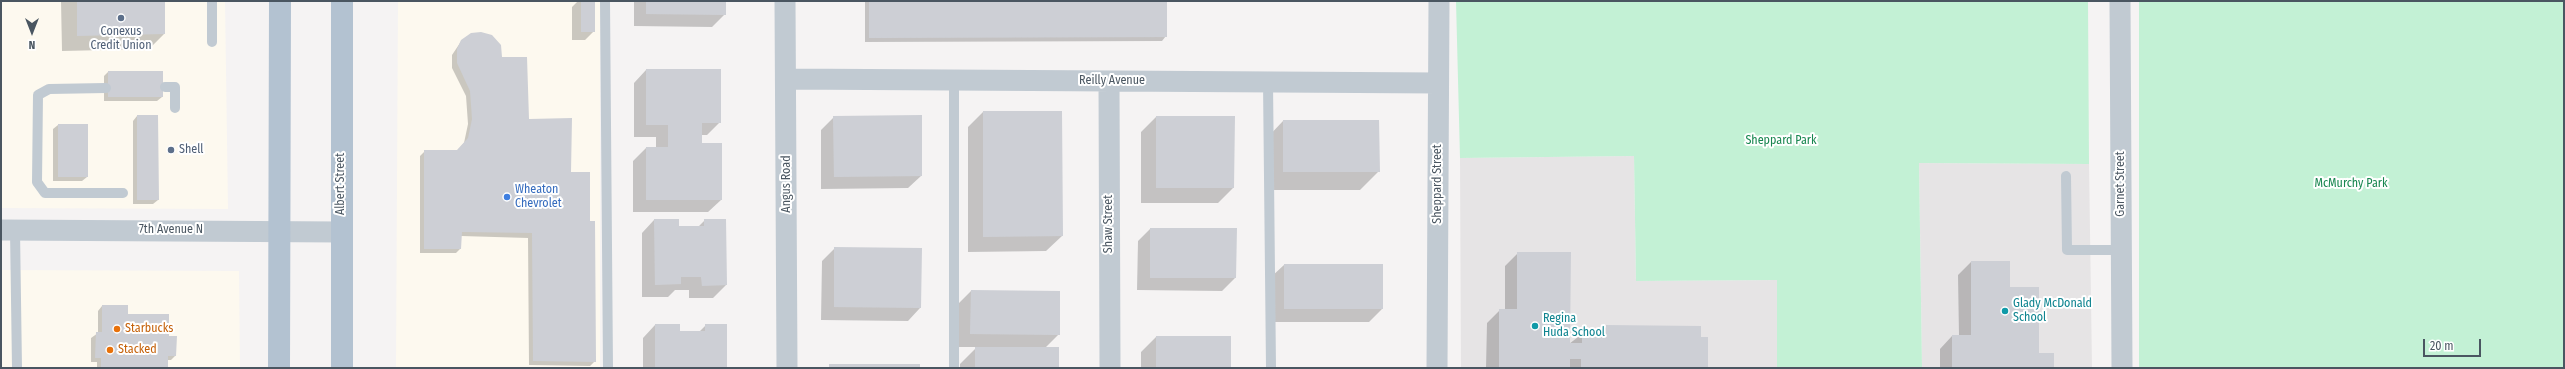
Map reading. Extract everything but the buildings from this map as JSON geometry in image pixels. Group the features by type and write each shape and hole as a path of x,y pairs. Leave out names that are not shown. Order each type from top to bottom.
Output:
{"main road":[{"path":"279,368 280,1"},
{"name":"Albert Street","path":"342,1 342,368"}],"street":[{"name":"Angus Road","path":"785,1 788,368"},
{"name":"Sheppard Street","path":"1437,368 1439,1"},
{"name":"Garnet Street","path":"2120,1 2122,368"},
{"name":"Reilly Avenue","path":"786,79 1438,83"},
{"name":"Shaw Street","path":"1109,81 1110,368"},
{"name":"7th Avenue N","path":"8,230 341,232"}],"lane":[{"path":"212,1 212,42"},
{"path":"605,1 608,368"},
{"path":"954,80 954,368"},
{"path":"1268,82 1271,368"},
{"path":"165,87 175,87 175,108"},
{"path":"106,88 49,89 38,94 38,182 45,192 123,192"},
{"path":"2066,176 2067,250 2121,250"},
{"path":"8,230 17,368"}],"shaded area":[{"path":"1,1 225,1 228,209 1,208"},
{"path":"398,1 600,1 600,368 396,368"},
{"path":"1634,156 1636,281 1777,280 1777,368 1461,368 1460,158"},
{"path":"1919,163 2089,164 2092,368 1922,368"},
{"path":"1,270 239,271 240,368 1,368"}],"green space":[{"name":"Sheppard Park","path":"1456,1 2088,1 2089,164 1919,163 1922,368 1777,368 1777,280 1636,281 1634,156 1460,158"},
{"name":"McMurchy Park","path":"2139,1 2564,1 2564,368 2139,368"}],"place":[{"name":"Conexus Credit Union","path":"121,18"},
{"name":"Shell","path":"171,150"},
{"name":"Wheaton Chevrolet","path":"507,197"},
{"name":"Glady McDonald School","path":"2005,311"},
{"name":"Regina Huda School","path":"1535,326"},
{"name":"Starbucks","path":"117,329"},
{"name":"Stacked","path":"110,350"}]}
